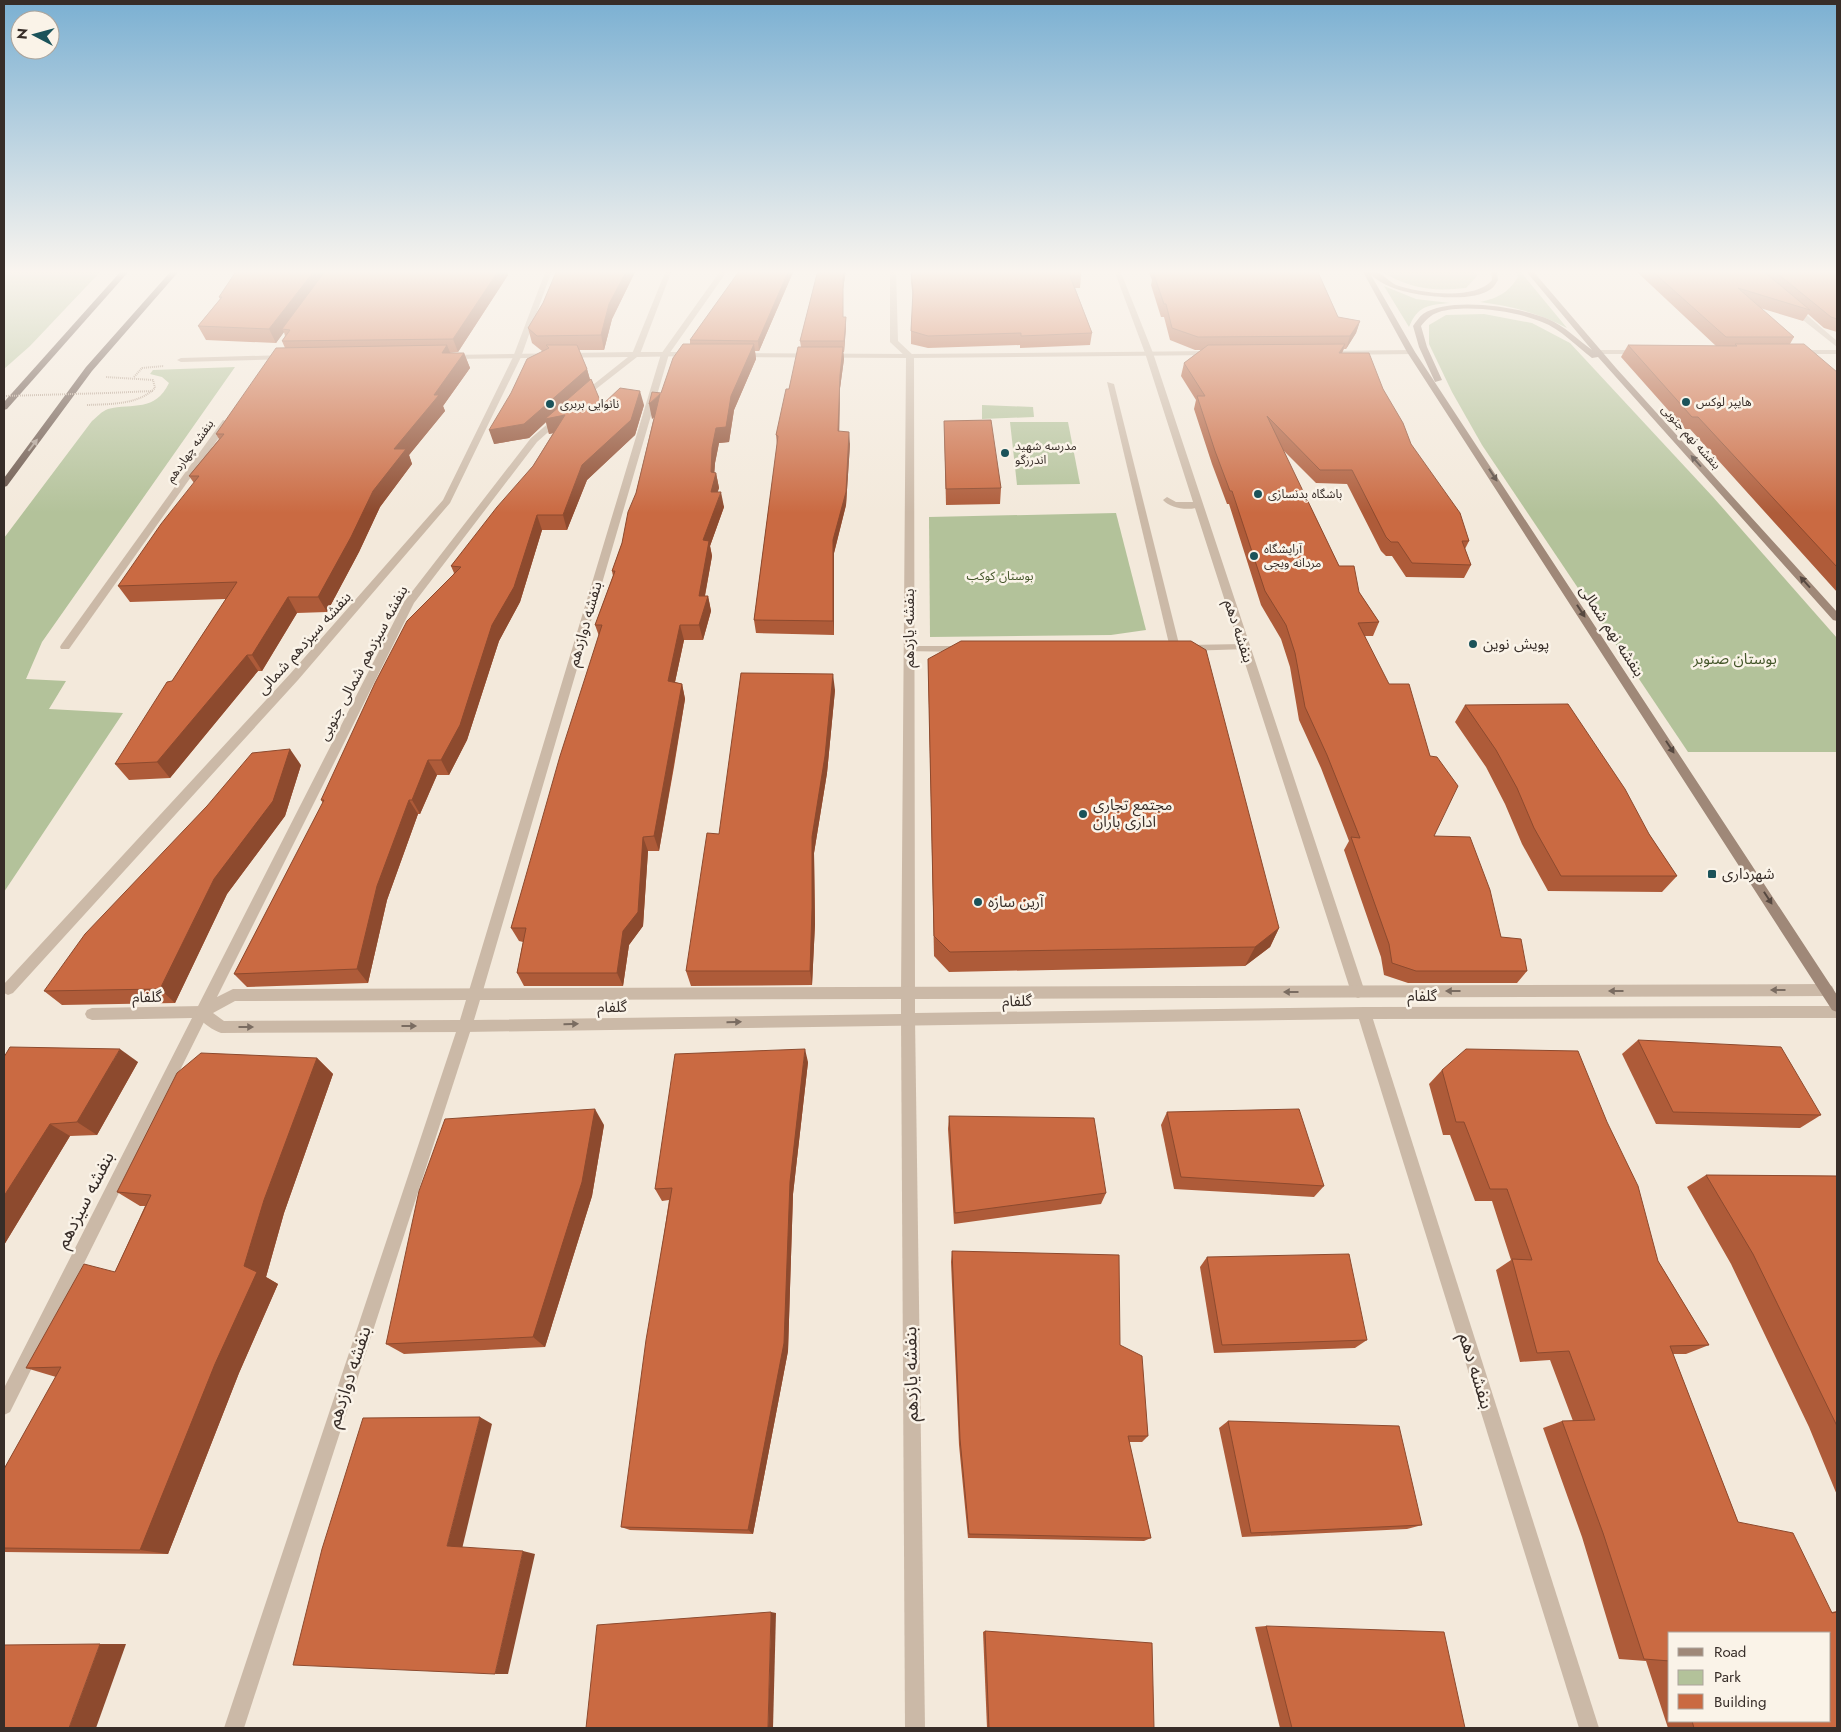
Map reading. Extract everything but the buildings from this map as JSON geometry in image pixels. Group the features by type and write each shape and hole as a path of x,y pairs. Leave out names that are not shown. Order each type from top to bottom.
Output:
{"highway":[{"path":"4,407 54,351"},
{"path":"4,484 89,369 105,351"}],"main road":[{"path":"1425,351 1432,369 1476,449"},
{"path":"1587,351 1613,370"},
{"name":"بنفشه نهم شمالی","path":"1411,352 1476,449 1837,1006"},
{"name":"بنفشه نهم جنوبی","path":"1597,352 1837,618"}],"street":[{"path":"266,365 277,351"},
{"name":"بنفشه سیزدهم شمالی","path":"8,989 300,670 447,501 519,351"},
{"name":"بنفشه دوازدهم","path":"234,1728 476,994 667,351"},
{"path":"904,351 910,356"},
{"name":"بنفشه دهم","path":"1148,351 1358,992 1589,1728"},
{"path":"1314,353 1411,352"},
{"path":"1597,352 1647,352"},
{"path":"1787,352 1837,352"},
{"path":"734,355 910,356 1226,353"},
{"name":"بنفشه سیزدهم شمالی جنوبی","path":"202,1012 409,602 534,440 636,354"},
{"path":"438,357 704,354"},
{"name":"بنفشه یازدهم","path":"910,356 908,1019 915,1728"},
{"path":"181,360 291,357"},
{"path":"1110,384 1170,648 1244,647"},
{"name":"بنفشه چهاردهم","path":"65,647 232,414"},
{"path":"1166,500 1174,505 1198,505"},
{"path":"909,649 976,649"},
{"name":"گلفام","path":"92,1014 202,1012 233,995 1827,990"},
{"name":"گلفام","path":"202,1012 221,1027 465,1026 1364,1013 1837,1012"},
{"name":"بنفشه سیزدهم","path":"4,1406 202,1012"}],"path":[{"path":"134,378 142,368 178,365 181,360"},
{"path":"61,407 125,402 148,395 156,388 153,380 109,378 89,369"},
{"path":"4,396 154,391"}],"green space":[{"path":"4,351 25,351 4,369"},
{"name":"بوستان صنوبر","path":"1432,351 1577,351 1713,497 1837,638 1837,752 1688,752 1482,445 1452,392"},
{"path":"235,367 42,642 26,679 66,681 49,709 123,713 4,892 4,538 92,421 108,409 143,405 157,398 163,392 169,383 162,377 150,374 153,370"},
{"path":"982,405 1033,407 1034,417 982,419"},
{"path":"1010,422 1068,422 1080,484 1017,485"},
{"name":"بوستان کوکب","path":"1116,513 1146,630 1111,635 930,637 929,517"}],"place":[{"name":"هایپر لوکس","path":"1686,402"},
{"name":"نانوایی بربری","path":"550,404"},
{"name":"مدرسه شهید اندرزگو","path":"1005,453"},
{"name":"باشگاه بدنسازی","path":"1258,494"},
{"name":"آرایشگاه مردانه ویجی","path":"1254,556"},
{"name":"پویش نوین","path":"1473,644"},
{"name":"مجتمع تجاری اداری باران","path":"1083,814"},
{"name":"شهرداری","path":"1712,874"},
{"name":"آرین سازه","path":"978,902"}]}
